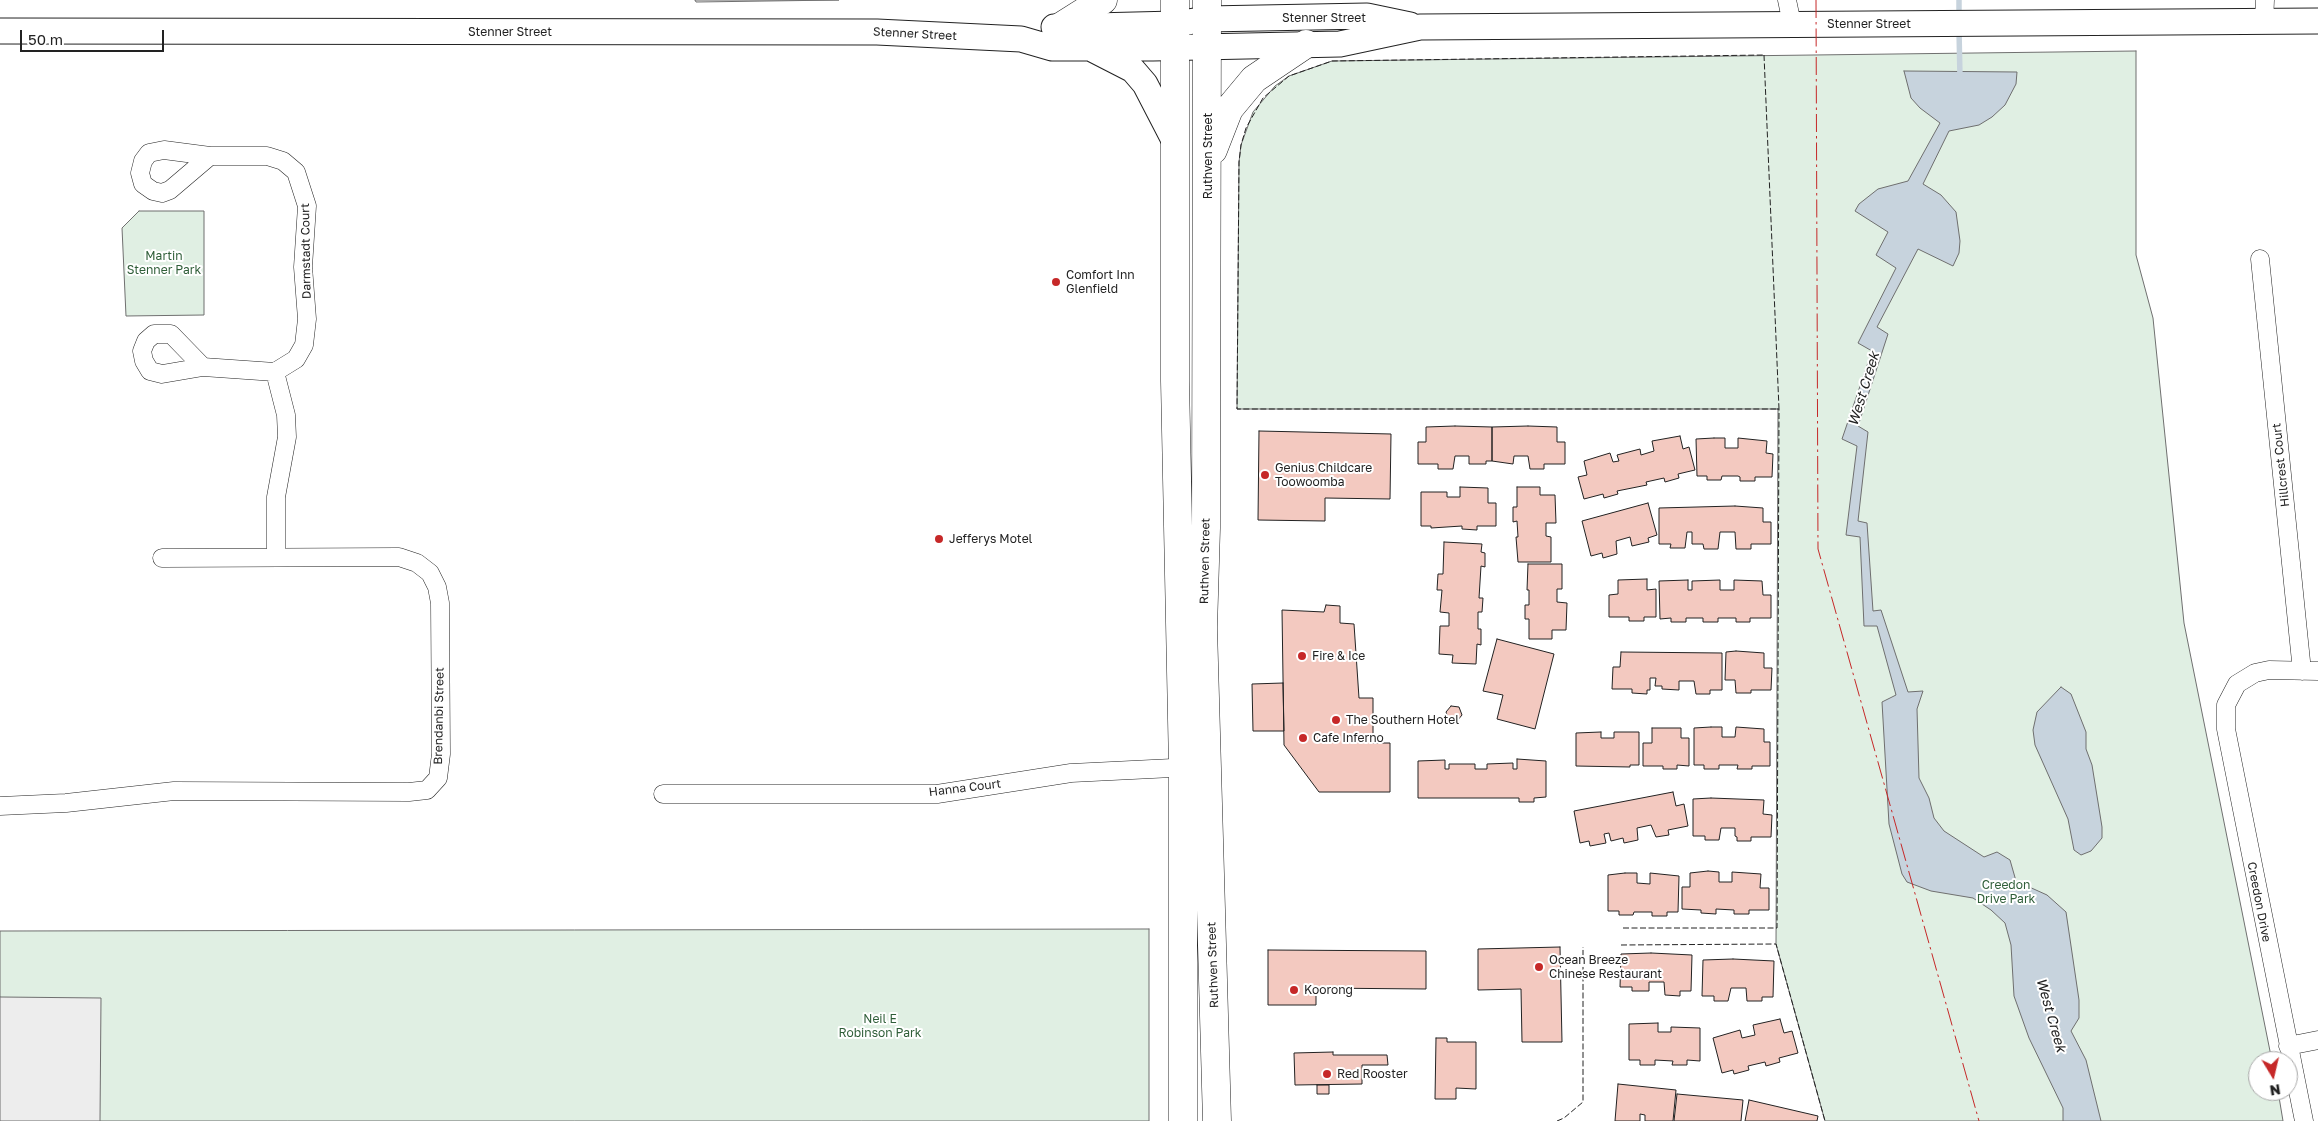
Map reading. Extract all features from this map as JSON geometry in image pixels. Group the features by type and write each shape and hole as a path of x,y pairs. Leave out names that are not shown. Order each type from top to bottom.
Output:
{"highway":[{"path":"1060,27 1104,0"},
{"name":"Ruthven Street","path":"1183,1121 1194,767 1203,628 1206,528 1207,9"},
{"name":"Ruthven Street","path":"1175,24 1175,381 1194,767 1217,1121"},
{"path":"1208,163 1230,109 1254,80 1306,44"}],"main road":[{"path":"1286,0 1319,17"},
{"name":"Stenner Street","path":"0,31 877,32 1021,39 1052,48 1088,48 1175,24 1207,9 1319,17 1367,16 1420,27"},
{"name":"Stenner Street","path":"1021,39 1048,27 1175,24 1207,47 1340,44 1420,27 2007,23 2264,11 2318,21"},
{"path":"1088,48 1132,70 1145,84 1174,140"}],"street":[{"path":"1787,0 1792,24"},
{"path":"1792,24 1797,0"},
{"name":"Darmstadt Court","path":"210,156 267,156 283,161 296,172 303,190 307,206 303,267 307,319 304,344 296,359 275,372"},
{"name":"Hillcrest Court","path":"2260,259 2310,671"},
{"path":"203,367 275,372 286,415 287,437 276,497 276,557"},
{"name":"Brendanbi Street","path":"0,806 66,803 174,791 410,792 427,790 438,778 441,754 440,603 437,587 430,573 417,563 399,557 162,558"},
{"name":"Creedon Drive","path":"2304,1121 2226,729 2226,705 2237,684 2256,673 2310,671"},
{"name":"Hanna Court","path":"663,794 937,794 1071,773 1194,767"},
{"path":"2288,1046 2318,1040"}],"green space":[{"name":"Creedon Drive Park","path":"2136,51 2136,255 2153,318 2184,623 2270,1051 2248,1051 2248,1101 2280,1101 2283,1121 1825,1121 1776,944 1778,409 1237,409 1239,162 1241,145 1253,112 1275,86 1289,76 1332,61"},
{"name":"Martin Stenner Park","path":"139,211 204,211 204,315 126,316 122,228"},
{"name":"Neil E Robinson Park","path":"1149,929 1149,1121 0,1121 0,931"}],"shaded area":[{"path":"695,0 839,0 696,2"},
{"path":"0,997 101,998 100,1121 0,1121"}],"water":[{"path":"1904,71 2017,72 2016,84 2005,105 1992,117 1979,125 1949,131 1923,184 1941,195 1956,212 1960,241 1959,253 1953,266 1918,249 1877,327 1888,334 1858,426 1868,432 1858,521 1867,523 1873,611 1881,610 1908,692 1923,691 1917,709 1919,778 1929,798 1934,818 1944,831 1984,857 1997,852 2010,860 2016,881 2047,895 2066,912 2079,1000 2079,1018 2071,1031 2086,1060 2101,1121 2063,1121 2063,1108 2029,1038 2014,996 2011,945 2005,923 1991,910 1973,898 1931,891 1907,882 1902,874 1889,824 1882,702 1896,695 1877,626 1864,626 1860,537 1846,535 1857,446 1842,439 1872,351 1858,343 1896,268 1876,255 1888,232 1855,211 1859,204 1878,189 1908,181 1940,123 1920,108 1911,98"},
{"path":"2061,687 2071,694 2086,732 2086,749 2092,765 2102,827 2102,838 2091,851 2081,855 2074,850 2068,819 2035,745 2033,730 2037,712"}],"building":[{"path":"1426,427 1492,427 1492,461 1486,461 1486,464 1469,464 1469,456 1455,456 1453,469 1438,469 1438,464 1418,464 1418,442 1426,442"},
{"path":"1492,427 1557,427 1557,442 1565,442 1565,464 1544,464 1544,469 1530,469 1528,456 1514,456 1513,464 1492,461"},
{"path":"1259,431 1391,434 1390,499 1325,498 1325,521 1258,520"},
{"path":"1680,436 1683,449 1689,447 1695,470 1678,474 1679,478 1665,482 1664,478 1646,482 1647,485 1617,491 1618,494 1604,498 1603,494 1584,499 1578,477 1587,475 1584,461 1610,453 1613,462 1619,461 1617,455 1640,449 1641,455 1654,451 1652,441"},
{"path":"1725,438 1725,448 1738,448 1738,438 1767,441 1766,453 1773,454 1772,477 1755,477 1755,481 1740,481 1738,476 1722,476 1721,480 1707,480 1707,476 1697,476 1696,439"},
{"path":"1460,487 1488,488 1488,503 1496,503 1496,526 1477,526 1477,530 1462,529 1462,526 1431,528 1431,526 1421,526 1421,492 1447,492 1447,497 1460,497"},
{"path":"1517,487 1540,487 1540,495 1555,495 1556,523 1546,523 1546,536 1551,537 1551,562 1518,562 1517,521 1513,522 1513,507 1517,507"},
{"path":"1648,503 1657,535 1648,538 1649,542 1632,546 1630,537 1616,541 1617,554 1603,558 1602,553 1591,556 1582,521"},
{"path":"1735,506 1763,508 1763,522 1771,522 1771,544 1751,544 1751,549 1736,549 1735,532 1720,532 1718,549 1704,549 1703,544 1692,544 1692,532 1687,532 1685,548 1670,548 1671,544 1659,544 1659,508"},
{"path":"1444,542 1482,544 1481,552 1485,553 1485,567 1481,566 1479,598 1483,598 1482,612 1478,612 1478,629 1481,629 1481,645 1477,644 1476,664 1452,663 1453,655 1439,654 1440,626 1449,626 1449,613 1440,612 1442,590 1437,590 1438,574 1443,574"},
{"path":"1528,564 1562,564 1562,589 1557,589 1557,602 1567,603 1566,630 1552,630 1552,639 1529,639 1529,619 1525,619 1525,605 1529,605 1529,590 1527,590"},
{"path":"1647,579 1647,590 1656,589 1656,617 1644,617 1644,621 1629,621 1629,617 1609,617 1609,595 1618,594 1618,580"},
{"path":"1688,580 1688,590 1692,590 1692,581 1720,580 1720,590 1734,590 1734,580 1762,581 1763,595 1771,595 1771,618 1750,618 1750,622 1736,622 1736,618 1718,618 1718,622 1703,622 1703,618 1686,618 1686,622 1671,622 1671,618 1660,619 1659,581"},
{"path":"1326,605 1340,606 1340,623 1354,624 1359,698 1373,698 1373,743 1390,743 1390,792 1319,792 1284,745 1282,610 1324,612"},
{"path":"1497,639 1554,654 1535,729 1497,719 1503,695 1483,691"},
{"path":"1621,652 1722,653 1722,690 1710,690 1710,694 1696,694 1694,681 1679,681 1679,690 1662,689 1662,686 1655,686 1656,678 1650,678 1650,690 1647,690 1647,694 1632,693 1632,689 1612,689 1613,667 1620,667"},
{"path":"1726,652 1764,653 1764,668 1772,668 1771,690 1751,690 1751,693 1736,693 1735,680 1725,680"},
{"path":"1283,683 1284,731 1253,731 1252,684"},
{"path":"1451,706 1459,707 1462,715 1457,721 1449,720 1446,712"},
{"path":"1722,727 1722,737 1735,737 1736,727 1764,729 1764,742 1770,742 1770,766 1752,766 1752,769 1737,769 1738,765 1719,765 1719,769 1704,769 1704,765 1694,765 1694,728"},
{"path":"1652,728 1681,728 1681,738 1689,738 1689,766 1677,765 1677,769 1663,769 1663,766 1643,766 1643,743 1652,743"},
{"path":"1601,732 1601,738 1614,738 1614,732 1639,732 1639,765 1630,765 1630,767 1576,766 1576,733"},
{"path":"1517,759 1546,761 1546,797 1534,798 1534,802 1519,802 1519,798 1418,798 1418,761 1445,760 1445,769 1449,769 1449,764 1475,764 1475,769 1487,769 1487,764 1513,763 1513,769 1517,769"},
{"path":"1673,792 1676,806 1684,804 1688,826 1668,830 1669,835 1656,837 1651,825 1637,828 1638,840 1624,843 1623,838 1611,841 1609,833 1604,834 1606,843 1590,846 1589,841 1580,843 1574,811"},
{"path":"1693,799 1764,800 1763,814 1772,815 1771,837 1751,837 1751,841 1737,841 1735,828 1721,828 1719,840 1705,840 1705,836 1693,836"},
{"path":"1719,872 1719,882 1732,882 1732,872 1761,874 1760,888 1769,888 1769,910 1749,910 1749,914 1734,914 1734,910 1716,909 1716,914 1701,913 1701,910 1682,909 1682,887 1690,887 1690,873"},
{"path":"1637,873 1637,883 1650,884 1650,873 1679,876 1678,912 1667,912 1667,916 1652,916 1652,912 1634,912 1633,915 1619,915 1619,911 1608,911 1608,875"},
{"path":"1560,947 1562,1042 1522,1042 1521,989 1478,990 1478,949"},
{"path":"1268,950 1426,951 1426,989 1316,988 1316,1005 1268,1005"},
{"path":"1621,954 1692,955 1691,991 1680,991 1680,996 1665,995 1664,982 1649,982 1649,991 1632,991 1632,987 1620,987"},
{"path":"1703,960 1774,961 1773,997 1762,997 1762,1001 1747,1001 1746,988 1731,988 1728,1001 1714,1001 1714,996 1702,996"},
{"path":"1780,1019 1784,1033 1792,1031 1798,1053 1779,1058 1780,1062 1766,1066 1765,1062 1748,1066 1749,1070 1734,1074 1733,1070 1722,1073 1713,1038 1740,1030 1742,1038 1755,1035 1753,1025"},
{"path":"1658,1023 1658,1032 1671,1032 1671,1027 1700,1028 1700,1061 1687,1060 1687,1065 1672,1065 1673,1061 1655,1060 1655,1065 1640,1065 1640,1060 1629,1060 1629,1024"},
{"path":"1436,1038 1447,1038 1447,1042 1476,1042 1476,1089 1456,1088 1456,1099 1435,1099"},
{"path":"1333,1052 1333,1055 1387,1055 1388,1065 1362,1065 1362,1084 1295,1085 1294,1053"},
{"path":"1618,1084 1676,1090 1673,1121 1645,1121 1645,1115 1640,1114 1640,1121 1615,1121"},
{"path":"1317,1085 1329,1085 1329,1094 1317,1094"},
{"path":"1677,1094 1743,1100 1741,1121 1674,1121"},
{"path":"1749,1100 1818,1116 1817,1121 1745,1121"}],"waterway":[{"name":"West Creek","path":"1959,0 1959,18"},
{"name":"West Creek","path":"1959,30 1960,78"}],"fence":[{"path":"1764,55 1779,409 1237,409 1239,162 1241,145 1246,128 1263,98 1289,76 1332,61 1764,55"},
{"path":"1623,928 1777,928 1779,409 1777,409"},
{"path":"1621,945 1776,944 1825,1121"},
{"path":"1557,1121 1564,1118 1583,1102 1583,947"}],"power":[{"path":"1816,0 1818,549 1979,1121"}],"place":[{"name":"Comfort Inn Glenfield","path":"1056,282"},
{"name":"Genius Childcare Toowoomba","path":"1265,475"},
{"name":"Jefferys Motel","path":"939,539"},
{"name":"Fire & Ice","path":"1302,656"},
{"name":"The Southern Hotel","path":"1336,720"},
{"name":"Cafe Inferno","path":"1303,738"},
{"name":"Ocean Breeze Chinese Restaurant","path":"1539,967"},
{"name":"Koorong","path":"1294,990"},
{"name":"Red Rooster","path":"1327,1074"}]}
